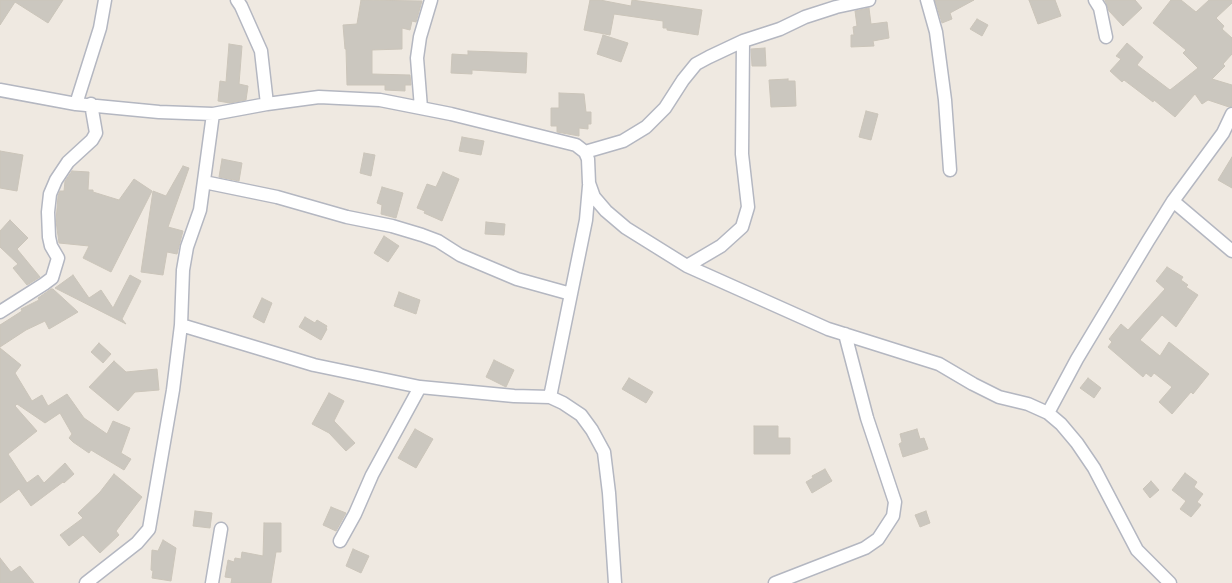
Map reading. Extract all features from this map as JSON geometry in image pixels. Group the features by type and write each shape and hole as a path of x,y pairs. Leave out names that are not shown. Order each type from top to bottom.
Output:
{"street":[{"path":"76,104 100,28 105,0"},
{"path":"237,0 261,50 266,104"},
{"path":"421,108 417,58 420,37 431,0"},
{"path":"584,152 623,140 646,127 665,108 696,64 744,41 780,30 805,17 836,7 869,0"},
{"path":"927,0 936,32 945,100 950,170"},
{"path":"1095,0 1100,8 1106,37"},
{"path":"687,266 721,246 742,226 748,207 742,154 744,41"},
{"path":"0,90 76,104 159,112 214,114 266,104 319,97 380,100 469,118 576,145 584,152 588,159 589,183 586,220 550,397"},
{"path":"0,312 52,278 58,258 49,238 48,212 50,194 56,180 68,162 92,140 96,133 91,104"},
{"path":"86,583 137,543 149,530 173,390 181,325 181,290 187,248 200,210 214,114"},
{"path":"1048,413 1077,359 1173,201 1223,134 1232,114"},
{"path":"204,182 277,197 347,217 400,228 438,241 460,255 517,279 571,294"},
{"path":"589,183 594,197 613,216 650,243 687,266 828,329 939,364 973,384 1048,413 1062,424 1094,468 1137,550 1170,583"},
{"path":"1173,201 1232,251"},
{"path":"181,325 314,365 420,387 514,396 550,397 564,403 581,415 604,452 609,493 615,583"},
{"path":"775,583 864,548 878,539 894,516 895,502 866,418 845,334"},
{"path":"340,540 420,387"},
{"path":"212,583 221,528"}],"building":[{"path":"0,0 63,0 48,23 15,2 0,25"},
{"path":"361,0 422,1 416,22 412,21 410,30 402,28 402,49 372,50 372,74 410,75 411,85 405,85 405,91 385,90 385,85 347,85 343,25 357,24"},
{"path":"590,0 631,6 632,0 702,10 698,35 667,30 667,28 663,28 663,21 614,14 610,35 584,30"},
{"path":"935,0 974,0 950,13 952,19 942,23"},
{"path":"1029,0 1055,0 1061,16 1038,24"},
{"path":"1105,0 1135,0 1142,8 1123,26 1109,11"},
{"path":"1171,0 1181,0 1196,12 1209,0 1232,0 1232,3 1216,18 1224,26 1222,29 1232,38 1232,54 1223,64 1225,66 1212,79 1232,85 1232,106 1229,107 1208,100 1202,104 1195,94 1175,117 1124,80 1122,82 1110,71 1121,59 1116,56 1127,43 1143,57 1137,65 1170,90 1198,68 1183,53 1186,50 1153,23"},
{"path":"869,8 871,24 887,22 889,38 873,41 874,46 851,47 851,35 854,35 853,27 857,26 855,11"},
{"path":"977,19 988,25 982,36 970,29"},
{"path":"603,35 628,43 621,62 597,54"},
{"path":"229,44 242,46 239,84 248,86 246,100 230,103 218,101 220,81 226,82"},
{"path":"765,48 766,66 752,66 751,49"},
{"path":"468,51 527,53 526,73 472,70 472,74 451,73 452,54 468,55"},
{"path":"788,79 788,81 795,81 796,106 771,107 769,80"},
{"path":"559,93 584,94 586,112 591,112 591,124 588,124 588,129 579,128 579,136 557,132 557,126 551,126 551,108 559,108"},
{"path":"866,111 878,114 871,140 859,137"},
{"path":"462,137 484,141 481,155 459,151"},
{"path":"0,151 23,155 17,191 0,188"},
{"path":"364,153 375,155 371,176 360,173"},
{"path":"1232,157 1232,188 1218,180"},
{"path":"222,159 242,163 239,181 219,177"},
{"path":"183,166 189,168 168,227 183,231 177,254 167,252 163,275 141,272 153,191 166,196"},
{"path":"72,171 89,172 88,190 93,190 93,192 119,200 134,179 152,191 111,272 83,258 89,246 59,243 56,221 58,196 60,191 64,191 65,181"},
{"path":"443,172 459,179 442,221 417,208 427,184 436,187"},
{"path":"382,187 403,193 396,218 381,214 382,205 377,203"},
{"path":"10,220 28,238 17,249 40,277 27,285 13,268 18,264 0,247 0,231"},
{"path":"486,222 505,224 504,235 485,234"},
{"path":"384,236 399,246 388,262 374,253"},
{"path":"1167,267 1183,277 1181,280 1188,285 1186,287 1198,295 1176,327 1162,315 1140,340 1160,356 1169,342 1209,374 1193,394 1191,392 1172,414 1159,402 1172,387 1154,373 1151,377 1146,373 1143,377 1108,347 1112,342 1109,339 1121,324 1128,330 1165,289 1156,281"},
{"path":"73,275 89,298 101,290 113,308 130,275 141,281 122,319 126,324 55,288"},
{"path":"51,289 78,312 49,329 45,321 26,330 0,347 0,325 22,311 21,309 39,300 38,298"},
{"path":"399,292 420,300 416,314 394,306"},
{"path":"262,298 272,303 264,323 253,317"},
{"path":"305,317 315,323 317,320 327,326 321,340 299,327"},
{"path":"99,343 111,354 103,363 91,352"},
{"path":"0,348 21,365 15,373 32,401 42,395 48,406 67,394 84,418 107,434 113,421 130,428 121,453 131,459 124,470 91,450 89,453 73,442 69,438 72,434 60,413 45,423 17,404 15,406 37,431 8,454 27,483 38,475 44,483 65,463 74,474 31,506 19,489 0,503"},
{"path":"494,360 514,370 506,387 486,377"},
{"path":"114,361 126,372 157,369 159,390 135,392 118,411 89,387"},
{"path":"629,378 653,392 646,403 622,389"},
{"path":"1088,378 1101,388 1094,398 1080,388"},
{"path":"329,393 344,401 334,421 355,443 346,451 329,433 312,424"},
{"path":"754,426 778,426 778,438 790,438 790,454 754,454"},
{"path":"415,429 433,439 416,468 398,458"},
{"path":"917,429 920,439 924,438 928,449 903,457 899,444 902,442 900,434"},
{"path":"825,469 832,481 812,493 806,482 813,478 812,476"},
{"path":"1185,473 1197,482 1194,487 1203,494 1197,502 1201,505 1191,517 1180,509 1186,501 1172,490"},
{"path":"114,474 142,497 116,531 119,535 100,553 83,535 69,546 60,535 83,518 78,513 100,492"},
{"path":"1151,481 1159,490 1150,498 1143,489"},
{"path":"331,507 346,513 336,531 323,525"},
{"path":"195,511 212,513 210,528 193,526"},
{"path":"926,511 930,523 920,527 915,515"},
{"path":"264,523 281,523 281,552 276,552 271,583 231,583 232,578 225,577 228,560 234,562 235,558 241,559 242,552 263,556"},
{"path":"163,540 176,548 171,581 152,578 152,550 158,551"},
{"path":"353,549 369,556 361,573 346,566"},
{"path":"0,558 11,572 20,566 34,583 0,583"}]}
